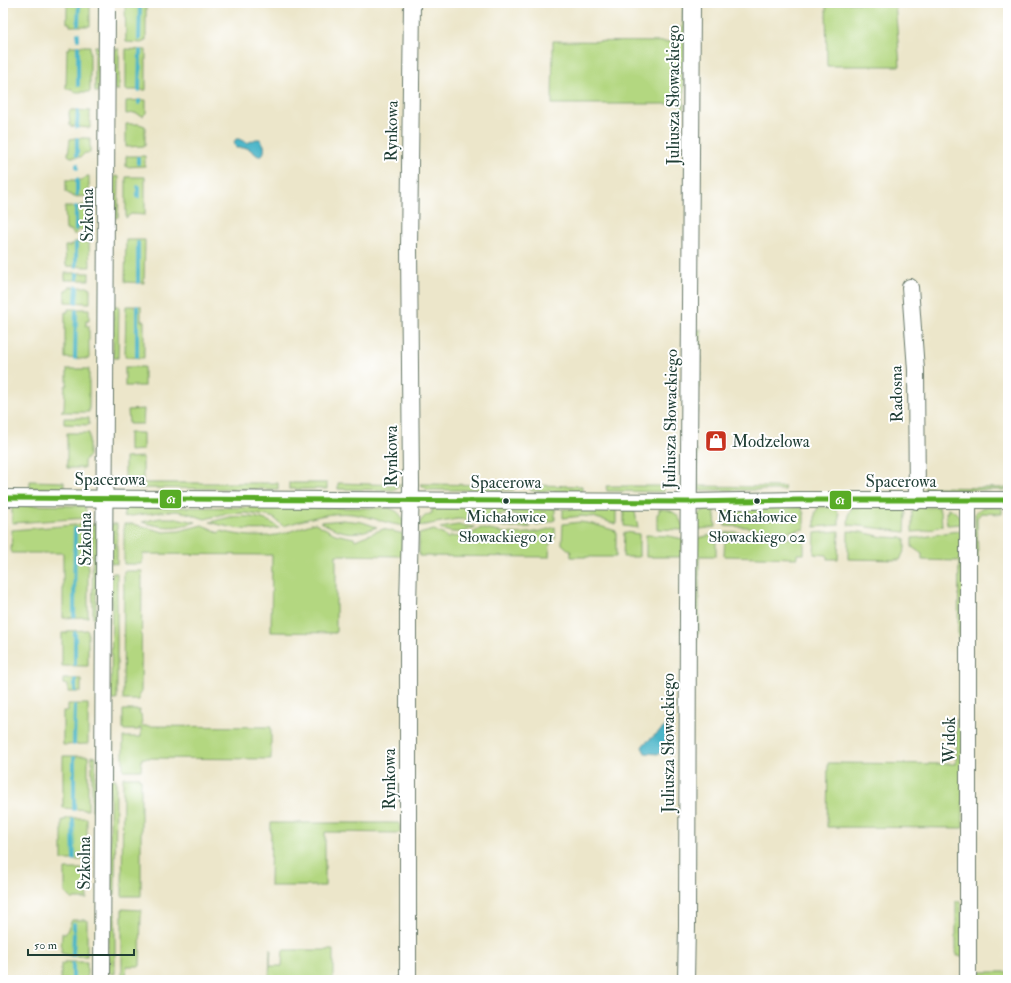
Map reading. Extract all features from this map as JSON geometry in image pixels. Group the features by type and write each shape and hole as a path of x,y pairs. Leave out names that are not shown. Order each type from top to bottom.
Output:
{"street":[{"name":"Szkolna","path":"102,980 107,3"},
{"name":"Rynkowa","path":"408,980 410,500 409,248 412,3"},
{"name":"Juliusza Słowackiego","path":"686,980 692,3"},
{"name":"Radosna","path":"910,286 916,370 916,500"},
{"name":"Spacerowa","path":"3,498 689,502 770,500 1008,500"},
{"name":"Widok","path":"968,500 968,980"}],"green space":[{"path":"67,3 90,3 90,26 70,26 70,23 67,23"},
{"path":"125,3 146,3 146,41 143,43 126,42"},
{"path":"683,3 687,3 687,66 682,69 682,78 684,78 684,109 679,109 683,104 552,104 553,41 682,42"},
{"path":"826,3 895,3 900,66 827,66"},
{"path":"70,46 90,46 90,92 75,92 72,89 66,89 67,49 70,49"},
{"path":"95,46 98,46 99,48 98,92 95,92"},
{"path":"119,49 119,90 114,89 114,50"},
{"path":"126,49 146,50 146,90 126,90"},
{"path":"146,100 146,113 143,116 136,113 126,114 126,101"},
{"path":"71,110 90,111 90,128 70,126 69,112"},
{"path":"126,124 139,124 145,126 145,146 126,147"},
{"path":"90,138 90,153 85,153 81,157 71,157 68,155 70,139"},
{"path":"126,156 145,156 145,166 126,167"},
{"path":"89,176 89,196 74,197 66,192 66,180 83,180"},
{"path":"115,176 119,177 118,217 115,218 113,216 113,178"},
{"path":"126,177 145,177 145,215 131,214 126,218"},
{"path":"82,205 90,205 89,230 78,230 76,234 73,234 71,230 66,230 65,207 78,207"},
{"path":"126,240 145,240 144,283 125,282"},
{"path":"74,242 89,242 90,267 66,266 65,246 70,246"},
{"path":"65,273 89,273 89,280 65,280"},
{"path":"69,287 90,287 90,303 65,302 65,290 68,290"},
{"path":"119,306 118,358 114,358 113,356 113,307"},
{"path":"126,306 141,306 141,321 144,321 144,358 125,357"},
{"path":"68,309 89,309 89,321 86,321 86,326 89,326 89,359 65,358 65,312 68,312"},
{"path":"701,329 698,412 695,413 696,331"},
{"path":"125,367 144,367 144,386 125,386"},
{"path":"67,369 89,369 89,412 62,412 64,409 65,386 67,385"},
{"path":"144,409 143,424 129,424 128,410"},
{"path":"64,418 89,418 89,425 64,424"},
{"path":"67,433 89,433 89,456 84,461 84,468 67,468"},
{"path":"129,433 143,433 143,450 129,451"},
{"path":"695,451 698,451 698,486 785,487 784,490 697,490"},
{"path":"143,457 143,483 278,483 278,489 131,488 125,482 125,458"},
{"path":"30,481 64,482 64,488 30,488"},
{"path":"289,483 327,483 327,489 289,489"},
{"path":"338,483 402,485 393,490 338,489"},
{"path":"420,484 514,485 514,490 428,490"},
{"path":"531,485 582,486 582,491 531,491"},
{"path":"606,486 664,486 664,492 607,491"},
{"path":"925,487 1008,488 1008,490 925,490"},
{"path":"12,505 85,506 87,518 12,523"},
{"path":"124,507 389,508 400,514 403,519 404,526 349,514 330,514 283,526 274,518 245,513 224,514 205,519 177,511 124,517"},
{"path":"438,507 555,508 555,520 537,526 528,519 511,513 494,516 481,522 458,519 419,526 423,518 432,513 432,509"},
{"path":"714,507 716,527 693,530 698,514 704,510"},
{"path":"801,507 804,514 804,529 782,533 747,527 725,526 725,508"},
{"path":"818,507 835,507 839,514 839,525 815,527 815,514"},
{"path":"852,507 902,507 906,512 905,532 848,525 849,513"},
{"path":"915,507 940,507 939,511 941,512 942,526 925,531 912,532 912,512"},
{"path":"983,507 1002,508 1002,514 981,513 977,518 978,562 975,562 975,513"},
{"path":"948,508 957,514 962,524 947,525 946,512 948,512"},
{"path":"563,509 616,509 616,524 593,517 582,516 563,518"},
{"path":"624,509 633,509 638,528 624,526"},
{"path":"659,509 669,510 676,514 681,521 684,530 657,529 657,514 659,513"},
{"path":"230,517 262,519 279,528 262,530 244,529 210,522"},
{"path":"160,518 176,518 196,522 182,526 169,527 156,526 142,522"},
{"path":"502,518 517,519 531,527 512,528 488,523"},
{"path":"342,520 362,522 377,527 355,533 335,529 321,522"},
{"path":"580,522 593,524 616,531 616,557 571,557 571,552 562,544 563,524"},
{"path":"315,523 335,534 354,538 355,540 383,529 404,534 401,556 336,555 336,633 271,632 272,555 143,554 142,564 124,564 124,524 133,524 164,532 179,531 202,525 219,533 220,531 244,535 269,536 285,533"},
{"path":"88,524 88,617 63,618 63,553 11,553 12,530"},
{"path":"92,524 97,525 96,616 93,618"},
{"path":"111,524 117,524 117,564 111,563"},
{"path":"458,525 475,527 462,532 453,532 440,528"},
{"path":"555,527 555,538 550,542 549,557 419,556 419,534 434,530 446,536 446,538 449,538 450,536 458,537 466,535 481,528 518,534 536,532"},
{"path":"839,531 838,559 827,559 827,555 814,554 815,533"},
{"path":"848,531 861,532 883,537 905,538 905,549 900,560 848,559"},
{"path":"963,531 963,639 958,639 959,561 922,560 922,554 912,547 912,538"},
{"path":"624,532 639,534 639,557 623,557"},
{"path":"735,532 782,539 804,536 804,554 797,554 797,558 724,556 725,533"},
{"path":"716,534 716,556 699,556 699,633 697,633 697,657 694,657 694,539"},
{"path":"646,535 669,536 683,539 681,557 646,557"},
{"path":"124,571 142,571 141,694 139,694 139,700 123,700"},
{"path":"113,573 117,573 117,700 112,700 111,698"},
{"path":"88,630 88,666 62,666 62,633 67,633 67,631"},
{"path":"63,679 81,679 81,692 68,692 68,685 63,684"},
{"path":"68,704 88,704 88,744 63,745 63,711 68,711"},
{"path":"123,710 140,710 139,714 141,714 142,726 271,727 271,759 142,758 141,770 123,770 123,737 141,737 141,728 139,728 139,730 123,730"},
{"path":"957,719 963,719 963,828 827,827 828,763 956,764"},
{"path":"63,756 88,756 88,810 63,808"},
{"path":"92,756 96,757 94,810 92,810"},
{"path":"123,777 139,777 139,779 141,779 141,896 122,896"},
{"path":"112,779 116,779 115,895 110,895 110,781"},
{"path":"66,818 87,818 87,860 62,860 62,820 66,820"},
{"path":"271,823 400,823 400,833 325,832 325,886 270,886"},
{"path":"65,869 87,869 87,899 71,899 65,893"},
{"path":"956,901 961,901 963,956 957,956 956,953"},
{"path":"122,909 141,910 140,966 127,966 126,975 122,976"},
{"path":"111,911 115,911 115,974 111,974 109,972 109,913"},
{"path":"72,920 87,920 87,956 71,956 61,953 62,933 66,933"},
{"path":"270,949 270,966 282,966 283,950 333,950 333,980 269,980"},
{"path":"64,962 87,962 87,980 61,980 61,964 64,964"},
{"path":"973,972 1008,972 1008,980 973,980"}],"water":[{"path":"236,139 247,143 260,139 264,145 264,153 258,156 248,148 236,148 234,142"},
{"path":"666,726 670,727 671,732 671,740 668,746 658,754 645,753 642,747 644,744"}],"waterway":[{"path":"78,24 79,3"},
{"path":"139,39 140,3"},
{"path":"78,34 78,39"},
{"path":"78,47 78,85"},
{"path":"139,90 140,51"},
{"path":"77,127 78,111"},
{"path":"77,139 77,155"},
{"path":"138,158 138,163"},
{"path":"77,180 77,194"},
{"path":"138,187 138,197"},
{"path":"76,207 76,229"},
{"path":"138,243 138,282"},
{"path":"76,244 76,266"},
{"path":"77,274 77,279"},
{"path":"76,302 77,287"},
{"path":"137,307 137,356"},
{"path":"75,358 76,311"},
{"path":"74,616 75,529"},
{"path":"75,633 75,664"},
{"path":"75,680 75,690"},
{"path":"74,744 75,706"},
{"path":"74,758 74,809"},
{"path":"73,820 74,859"},
{"path":"74,924 74,930"},
{"path":"73,955 74,934"},
{"path":"73,964 73,980"}],"transit line":[{"name":"61","path":"3,498 689,502 799,500 1008,500"}],"place":[{"name":"Modzelowa","path":"716,441"},
{"name":"Michałowice Słowackiego 01","path":"506,501"},
{"name":"Michałowice Słowackiego 02","path":"757,501"}]}
